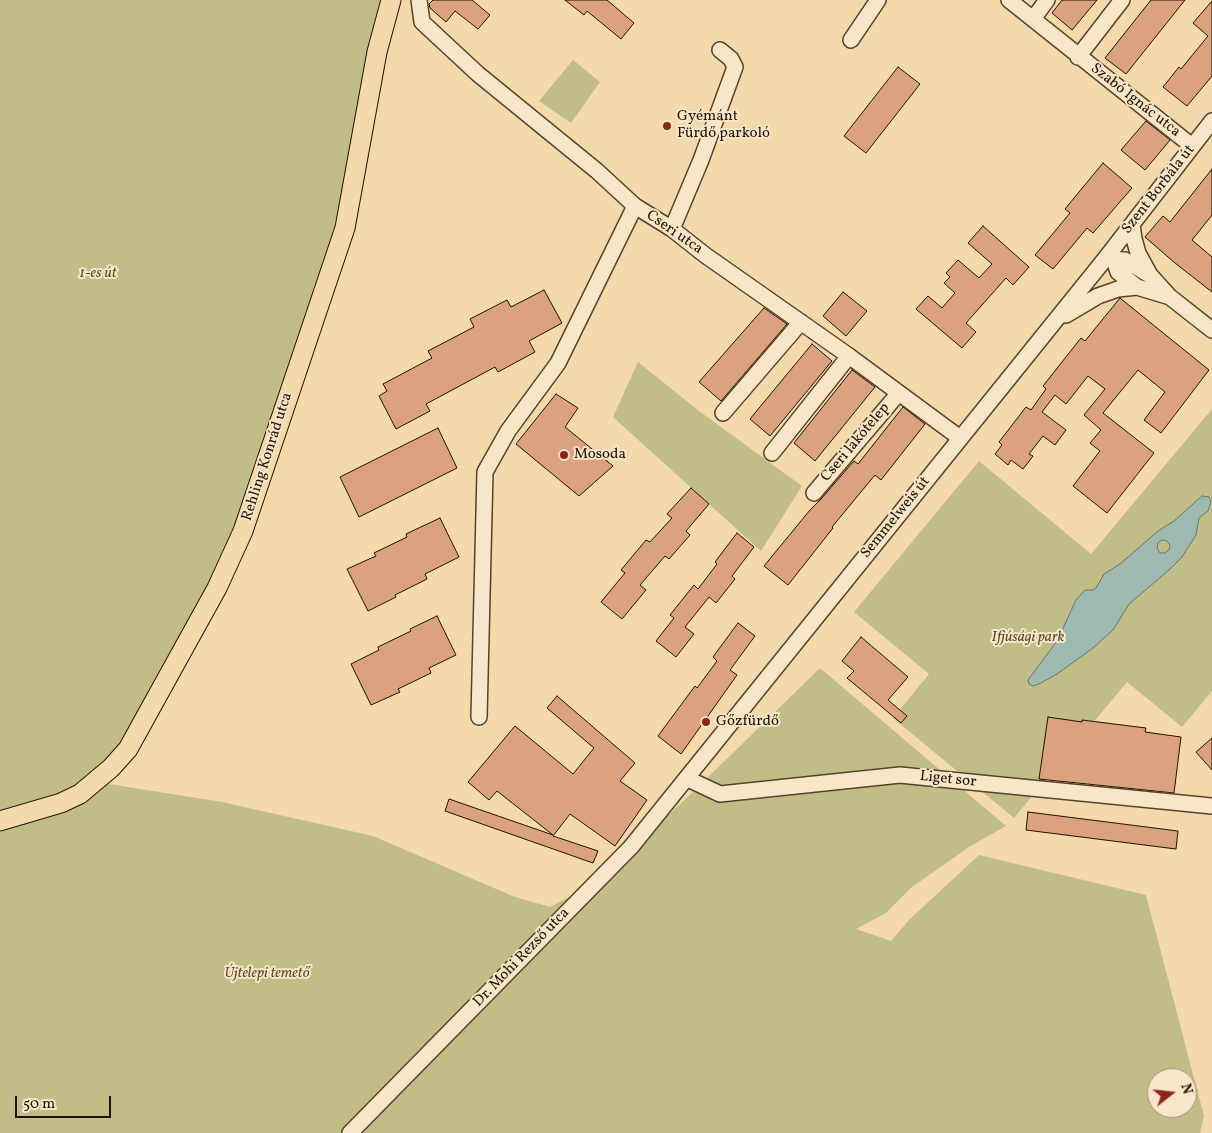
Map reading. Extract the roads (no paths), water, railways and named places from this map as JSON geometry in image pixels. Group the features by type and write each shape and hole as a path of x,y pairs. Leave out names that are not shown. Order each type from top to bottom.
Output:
{"main road":[{"name":"Rehling Konrád utca","path":"0,822 61,803 80,794 111,768 128,749 217,588 244,531 344,228 376,52 391,0"}],"street":[{"name":"Cseri utca","path":"419,0 422,22 478,74 597,171 635,206 672,229 850,356 898,394 960,438"},
{"path":"851,40 878,0"},
{"name":"Szabó Ignác utca","path":"1009,0 1078,57 1192,146"},
{"path":"1032,19 1047,0"},
{"name":"Szabó Ignác utca","path":"1078,57 1122,0"},
{"path":"672,229 701,160 735,67 731,59 720,50"},
{"name":"Szent Borbála út","path":"1110,257 1132,224 1212,121"},
{"path":"479,717 486,472 508,430 558,363 635,206"},
{"path":"1132,224 1138,253 1150,275 1170,298 1212,330"},
{"path":"1110,257 1125,260 1150,275"},
{"path":"1110,257 1118,272 1137,288"},
{"name":"Semmelweis út","path":"688,779 808,626 1054,322 1110,257"},
{"path":"1054,322 1098,296 1118,289 1137,288 1170,298"},
{"path":"723,414 801,322"},
{"path":"772,453 850,356"},
{"name":"Cseri lakótelep","path":"814,493 898,394"},
{"name":"Liget sor","path":"688,779 720,794 900,775 1212,806"},
{"name":"Dr. Mohi Rezső utca","path":"350,1133 631,847 688,779"}],"water":[{"path":"1202,496 1209,497 1211,502 1208,511 1199,518 1196,535 1182,557 1129,604 1113,630 1093,648 1057,674 1039,684 1033,686 1029,684 1028,680 1057,641 1076,600 1085,590 1096,588 1104,574 1120,564 1158,531 1174,521","holes":["1162,540 1167,541 1170,545 1169,550 1165,553 1160,553 1157,548 1158,543"]}],"place":[{"name":"Gyémánt Fürdő parkoló","path":"667,126"},
{"name":"Mosoda","path":"564,455"},
{"name":"Gőzfürdő","path":"706,722"}],"park label":[{"name":"1-es út","path":"98,274"},
{"name":"Ifjúsági park","path":"1028,638"},
{"name":"Újtelepi temető","path":"267,974"}]}
